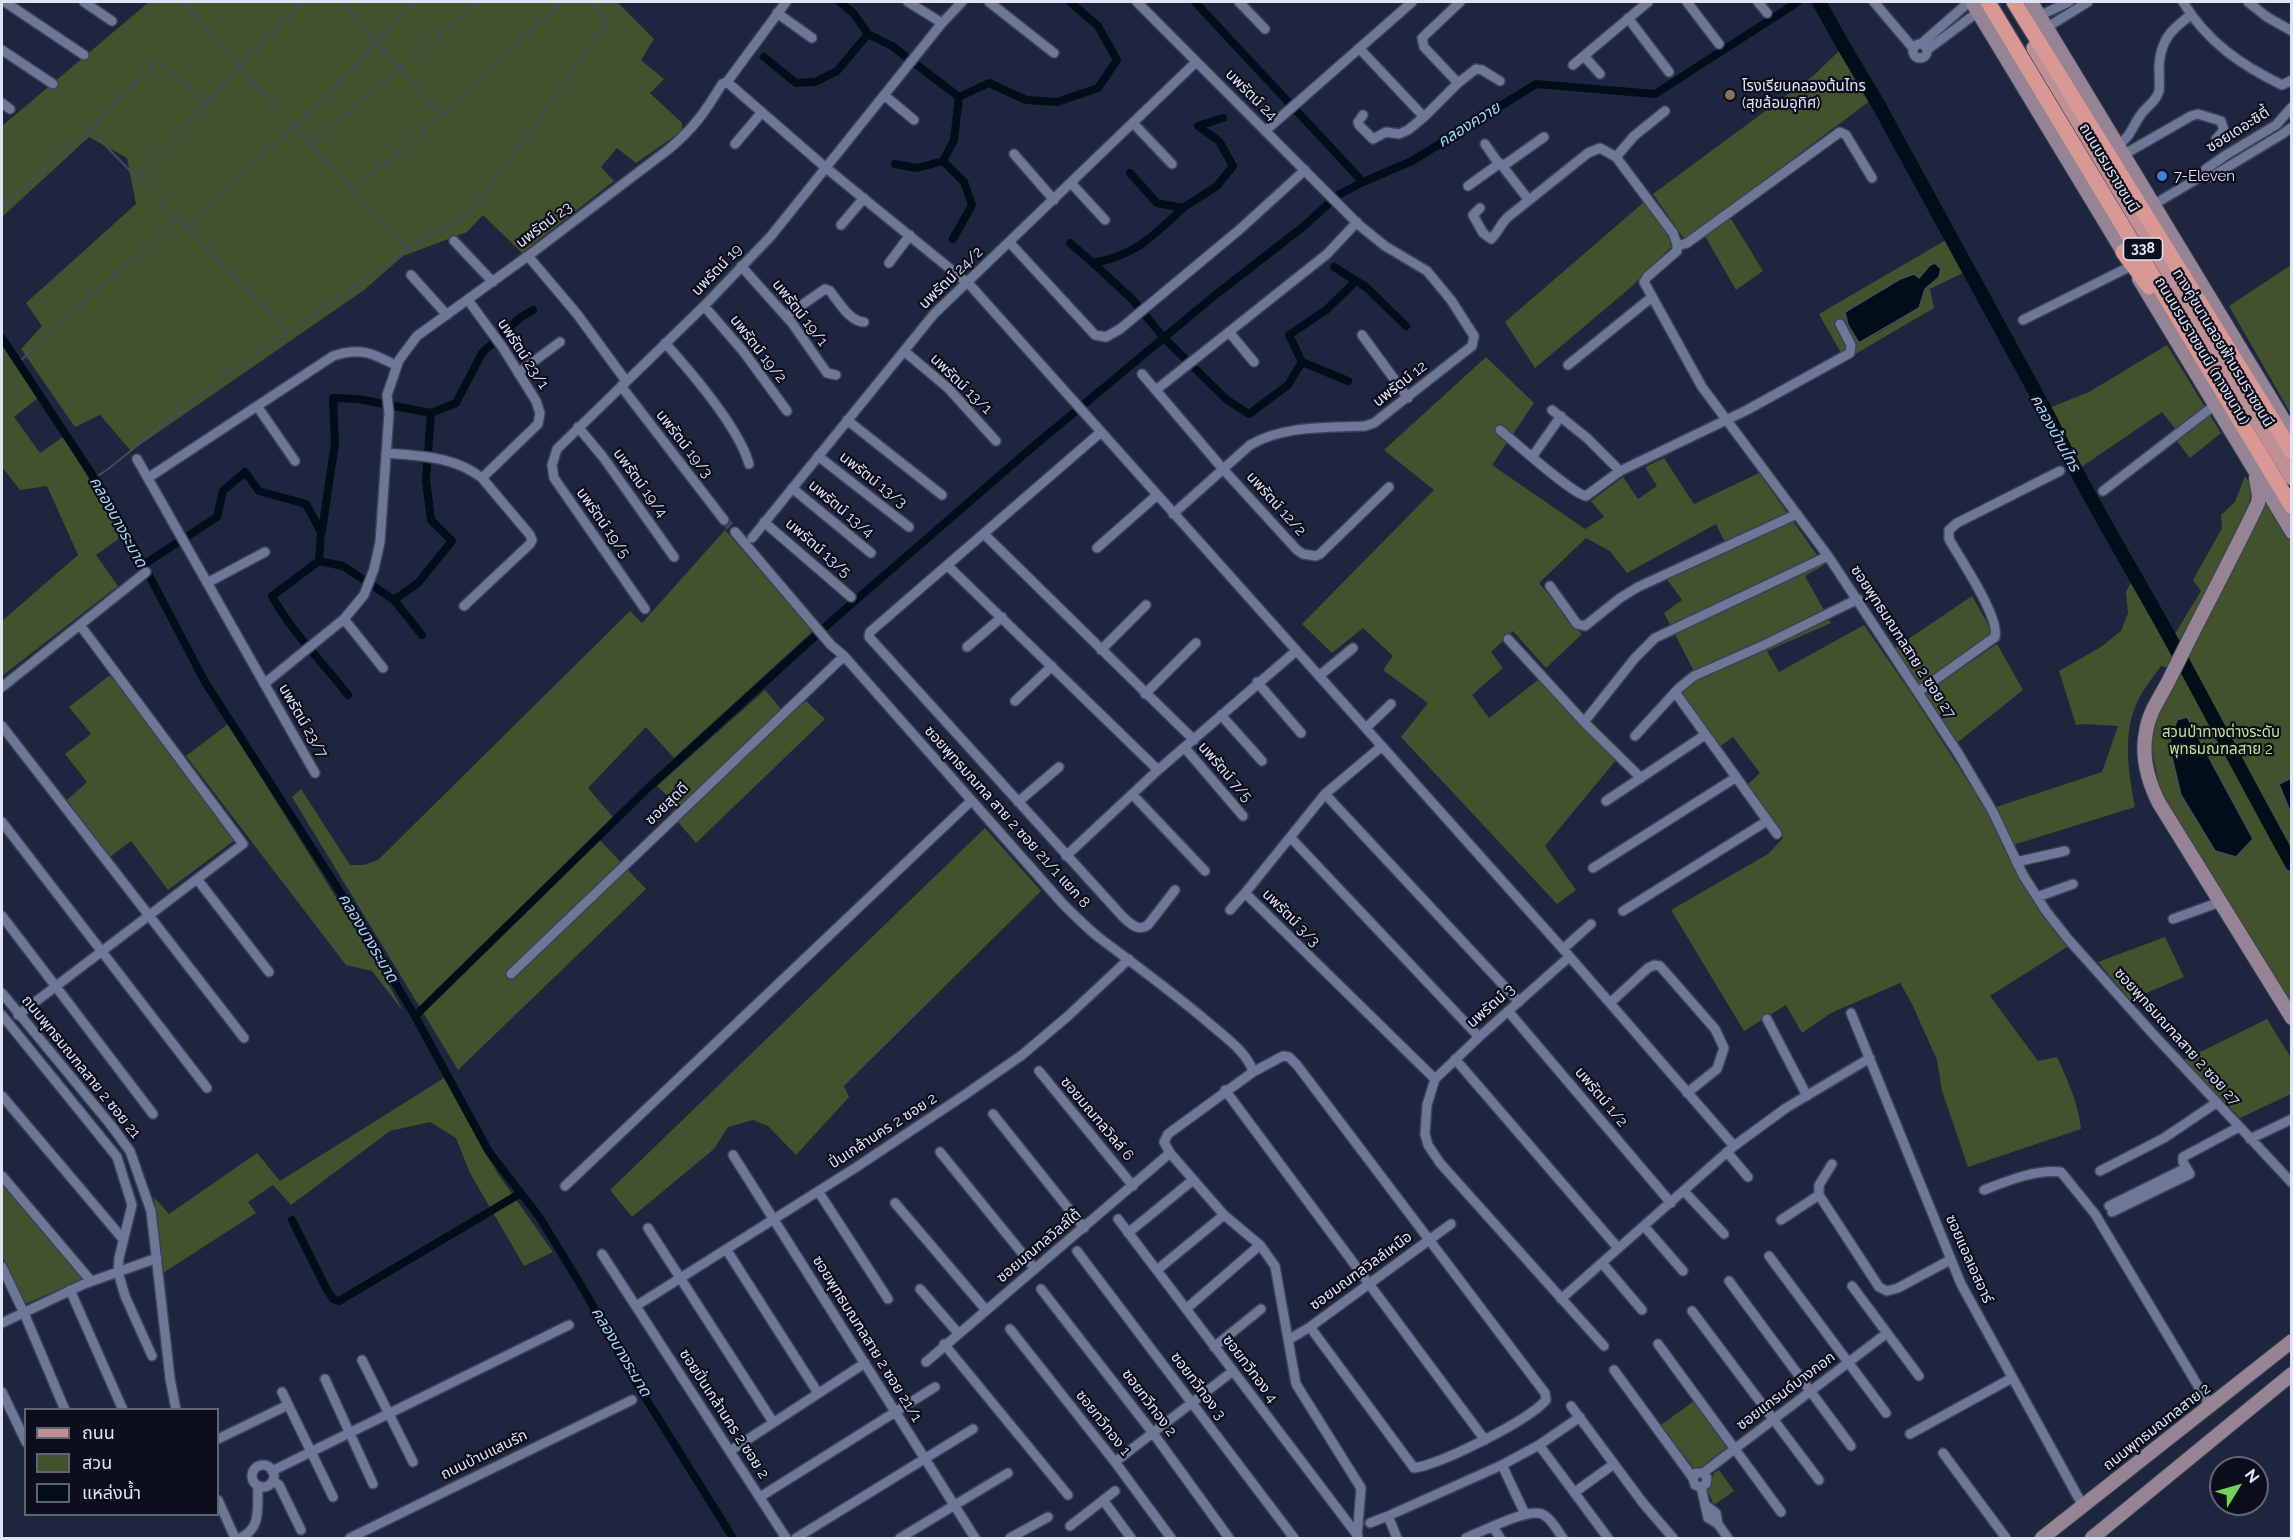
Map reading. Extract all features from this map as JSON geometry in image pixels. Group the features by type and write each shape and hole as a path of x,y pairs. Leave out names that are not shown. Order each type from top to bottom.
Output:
{"highway":[{"name":"ถนนบรมราชชนนี","path":"2014,2 2292,452"},
{"name":"ถนนบรมราชชนนี","path":"1976,4 2201,357 2292,507"},
{"path":"2169,232 2170,240 2215,319 2221,335"},
{"path":"2123,252 2201,357"}],"main road":[{"name":"ทางคู่ขนานลอยฟ้าบรมราชชนนี","path":"1995,2 2292,497"},
{"name":"ทางคู่ขนานลอยฟ้าบรมราชชนนี","path":"2006,2 2292,478"},
{"path":"2022,2 2084,90"},
{"name":"338","path":"2031,2 2291,433"},
{"name":"ถนนบรมราชชนนี (ทางขนาน)","path":"1976,4 2292,532"},
{"path":"2255,472 2258,502 2230,563 2170,679 2157,699 2146,732 2144,752 2150,785 2158,803 2292,1018"},
{"name":"ถนนพุทธมณฑลสาย 2","path":"2042,1539 2290,1342"},
{"path":"2092,1539 2292,1374"}],"street":[{"path":"5,2 84,55"},
{"path":"84,2 112,21"},
{"name":"นพรัตน์ 23","path":"386,453 389,413 387,395 399,360 417,336 493,282 669,149 701,118 722,84 727,82 786,2"},
{"path":"908,2 942,23"},
{"name":"นพรัตน์ 19","path":"557,448 704,306 778,228 942,23 962,2"},
{"path":"989,2 1054,53"},
{"name":"นพรัตน์ 24","path":"1137,2 1344,208"},
{"path":"1239,2 1265,29"},
{"path":"1265,131 1412,2"},
{"path":"1458,2 1428,31 1422,40 1424,47 1458,83"},
{"path":"1574,65 1648,2"},
{"path":"1687,2 1719,45"},
{"path":"1758,2 1767,13"},
{"path":"1874,2 1920,47"},
{"path":"2043,22 2069,2"},
{"path":"2043,22 2088,2"},
{"path":"2183,2 2215,43 2239,61 2282,85 2292,80"},
{"path":"2248,2 2267,17 2292,31"},
{"path":"1920,47 1976,4"},
{"path":"1920,47 1976,4"},
{"path":"777,13 812,38"},
{"path":"2120,151 2143,111 2155,100 2159,89 2159,57 2162,44 2174,29 2191,15"},
{"path":"1628,18 1669,72"},
{"path":"1359,48 1425,117"},
{"path":"2,50 52,84"},
{"path":"1584,56 1600,74"},
{"name":"นพรัตน์ 24/2","path":"752,538 934,314 1196,62"},
{"path":"1363,115 1359,125 1375,140 1386,132 1403,132 1425,117 1458,83 1476,69 1500,81"},
{"path":"727,82 825,167 967,283 1075,401 1156,496 1610,1003 1731,1149 1748,1177"},
{"path":"884,95 914,120"},
{"path":"2,103 10,109"},
{"name":"ซอยเดอะซิตี้","path":"2153,205 2200,177 2206,169 2223,157 2276,125 2292,107"},
{"path":"1616,157 1634,136 1665,111"},
{"path":"735,144 762,112"},
{"path":"2120,151 2198,114 2221,121 2224,130 2216,139"},
{"path":"1133,123 1172,164"},
{"name":"ซอยเดอะซิตี้","path":"2200,177 2211,177 2292,127"},
{"path":"1677,246 1687,243 1840,132 1846,135 1872,177"},
{"path":"1468,186 1544,137"},
{"path":"1485,144 1528,199"},
{"path":"1480,208 1473,215 1483,233 1491,239 1502,223 1528,199 1598,147 1616,157 1673,233 1677,251 1644,280 1652,297 1568,365"},
{"path":"1014,154 1054,200"},
{"path":"2223,157 2229,167"},
{"path":"1010,243 1095,335 1106,337 1239,230 1305,170"},
{"path":"1071,183 1105,220"},
{"path":"841,225 864,198"},
{"name":"นพรัตน์ 12","path":"1173,514 1250,445 1262,438 1297,430 1365,426 1386,415 1472,346 1474,336 1451,300 1427,271 1385,246 1344,208"},
{"path":"1156,390 1327,254 1357,222"},
{"path":"889,263 910,235"},
{"path":"454,241 493,282"},
{"name":"นพรัตน์ 19/3","path":"528,256 577,314 624,383 724,520"},
{"name":"นพรัตน์ 19/1","path":"741,266 786,316 827,373 836,375"},
{"path":"2023,320 2131,266"},
{"path":"411,275 447,315"},
{"path":"786,316 825,289 830,291 853,319 864,322"},
{"name":"ซอยพุทธมณฑลสาย 2 ซอย 27","path":"1652,297 1702,387 1828,556 1918,692 1993,812 2016,862 2037,897 2068,939 2216,1103 2292,1183"},
{"name":"นพรัตน์ 23/1","path":"468,300 503,348 536,401 540,413 538,424 482,478"},
{"name":"นพรัตน์ 19/2","path":"704,306 738,345 787,411"},
{"path":"1500,430 1585,496 1620,471 1726,421 1850,353 1851,345 1840,324"},
{"path":"1229,332 1254,362"},
{"path":"1362,335 1407,398"},
{"path":"518,373 560,342"},
{"path":"665,343 688,369 738,438 746,451 749,464"},
{"path":"148,478 333,356 348,351 365,351 397,366"},
{"name":"นพรัตน์ 13/1","path":"904,351 948,388 996,441"},
{"path":"1142,374 1223,469"},
{"path":"2103,491 2215,405"},
{"path":"257,406 295,461"},
{"path":"1552,410 1587,438 1620,471"},
{"path":"1532,457 1561,416"},
{"path":"848,420 942,495"},
{"name":"นพรัตน์ 19/4","path":"578,427 603,457 674,557"},
{"path":"1101,432 870,632 869,637 1108,904 1138,929 1148,925 1176,890"},
{"name":"นพรัตน์ 19/5","path":"557,448 552,465 554,478 645,609"},
{"path":"264,684 344,619 364,595 374,569 380,542 386,453 441,458 462,465 482,478 532,540 464,606"},
{"name":"นพรัตน์ 13/3","path":"818,456 909,527"},
{"name":"นพรัตน์ 23/7","path":"136,459 315,773"},
{"name":"นพรัตน์ 12/2","path":"1223,469 1297,549 1311,556 1320,554 1389,487"},
{"path":"1918,692 1995,637 1997,630 1985,602 1948,539 1949,530 1957,523 2060,471"},
{"name":"นพรัตน์ 13/4","path":"792,488 871,553"},
{"path":"1097,548 1156,496"},
{"path":"1550,586 1577,624 1585,626 1620,598 1638,587 1797,514"},
{"name":"นพรัตน์ 13/5","path":"764,522 851,597"},
{"name":"ซอยพุทธมณฑล สาย 2 ซอย 21/1 แยก 8","path":"735,532 831,645 844,656 1075,916 1096,935 1162,983 1234,1046 1251,1064 1253,1072"},
{"path":"984,534 1194,740"},
{"path":"207,583 265,552"},
{"path":"1584,722 1635,658 1655,638 1828,556"},
{"path":"948,566 1158,770"},
{"path":"2,687 146,572"},
{"path":"1635,736 1675,692 1694,676 1858,599"},
{"path":"1101,650 1146,605"},
{"path":"967,647 1002,616"},
{"path":"344,619 383,668"},
{"path":"18,1015 243,844 80,625"},
{"path":"1508,639 1584,722 1641,778"},
{"path":"1145,694 1196,643"},
{"path":"1319,676 1353,648"},
{"path":"1066,856 1158,770 1257,682 1296,651"},
{"name":"ซอยสุดดี","path":"511,974 844,656"},
{"path":"1015,701 1052,666"},
{"path":"1257,682 1301,733"},
{"path":"1675,692 1777,834"},
{"path":"1366,728 1391,704"},
{"path":"1221,715 1262,761"},
{"path":"2,726 244,1038"},
{"path":"1606,801 1705,735"},
{"name":"นพรัตน์ 3/3","path":"1382,746 1325,794 1245,893 1435,1079"},
{"name":"นพรัตน์ 7/5","path":"1185,748 1244,816"},
{"path":"1018,802 1059,767"},
{"path":"1593,868 1735,778"},
{"path":"1132,794 1205,871"},
{"path":"1325,794 1519,1002"},
{"path":"565,1186 971,801"},
{"path":"1623,910 1767,821"},
{"path":"2,822 207,1088"},
{"path":"1291,838 1479,1037"},
{"path":"2016,862 2065,850"},
{"path":"197,879 268,972"},
{"path":"2037,897 2073,884"},
{"path":"1230,910 1245,893"},
{"path":"2172,919 2220,902"},
{"path":"2,916 153,1114"},
{"name":"นพรัตน์ 3","path":"1435,1079 1519,1002 1591,924"},
{"name":"ปิ่นเกล้านคร 2 ซอย 2","path":"636,1306 819,1191 1022,1055 1129,959"},
{"path":"1610,1003 1648,968 1654,965 1660,966 1715,1029 1724,1048 1721,1060 1710,1076 1687,1094"},
{"name":"ถนนพุทธมณฑลสาย 2 ซอย 21","path":"2,993 130,1151 152,1211 170,1378 176,1408"},
{"name":"นพรัตน์ 1/2","path":"1508,1011 1671,1203"},
{"name":"ซอยแอลเอสอาร์","path":"1851,1013 1950,1260 2012,1378 2084,1506"},
{"path":"3,1018 117,1157 132,1205 123,1239 118,1272 125,1296 153,1356"},
{"path":"1767,1019 1807,1095"},
{"path":"1310,1327 1412,1466 1418,1468 1485,1440 1543,1403 1546,1397 1330,1107 1292,1060 1283,1056 1225,1090 1168,1134 1164,1142 1170,1153 1224,1215 1260,1245 1275,1266 1296,1384 1361,1488 1358,1538"},
{"path":"1561,1299 1731,1149 1769,1119 1870,1058"},
{"path":"1455,1059 1618,1248"},
{"name":"ซอยมณฑลวิลล์ 6","path":"1039,1071 1133,1186"},
{"path":"1435,1079 1425,1121 1428,1145 1440,1163 1604,1346"},
{"path":"1225,1090 1485,1440"},
{"path":"2,1096 123,1239"},
{"path":"2100,1171 2164,1138 2216,1103"},
{"path":"993,1114 1084,1228"},
{"path":"2250,1139 2292,1119"},
{"path":"2111,1209 2190,1174 2183,1157 2188,1152 2239,1127"},
{"path":"940,1152 1035,1269"},
{"name":"ซอยมณฑลวิลล์ใต้","path":"926,1362 944,1344 1170,1153"},
{"name":"ซอยพุทธมณฑลสาย 2 ซอย 21/1","path":"734,1155 975,1539"},
{"path":"1832,1164 1819,1185 1819,1195 1880,1287 1887,1291 1898,1288 1950,1260"},
{"path":"1984,1190 2005,1181 2051,1171 2061,1172 2095,1214 2210,1406"},
{"path":"2,1176 91,1281"},
{"path":"1128,1233 1193,1180"},
{"path":"819,1191 888,1299"},
{"path":"1684,1191 1724,1234"},
{"path":"1781,1220 1819,1195"},
{"path":"895,1203 986,1310"},
{"path":"1157,1270 1224,1215"},
{"name":"ซอยทวีทอง 4","path":"1118,1219 1358,1538"},
{"name":"ซอยมณฑลวิลล์เหนือ","path":"1288,1340 1310,1327 1451,1224"},
{"path":"1644,1226 1683,1271"},
{"path":"648,1228 773,1422"},
{"path":"1186,1309 1260,1245"},
{"path":"726,1249 818,1393"},
{"name":"ซอยทวีทอง 3","path":"1077,1251 1294,1539"},
{"name":"ซอยปิ่นเกล้านคร 2 ซอย 2","path":"602,1254 786,1539"},
{"path":"1769,1256 1886,1413"},
{"path":"2,1323 91,1281 157,1258"},
{"path":"1602,1263 1642,1310"},
{"path":"2,1268 24,1313 64,1408"},
{"path":"1729,1281 1851,1446"},
{"path":"1852,1286 1919,1376"},
{"path":"920,1289 958,1333"},
{"name":"ซอยทวีทอง 2","path":"1041,1289 1153,1433 1229,1539"},
{"path":"70,1290 122,1408"},
{"path":"1214,1347 1261,1309"},
{"path":"1692,1311 1819,1480"},
{"path":"258,1487 268,1486 272,1476 310,1451 569,1325"},
{"name":"ซอยทวีทอง 1","path":"1010,1329 1115,1462 1171,1539"},
{"name":"ซอยแกรนด์บางกอก","path":"1693,1478 1696,1473 1703,1473 1887,1333"},
{"path":"944,1344 1068,1495"},
{"path":"1658,1344 1781,1512"},
{"path":"362,1360 413,1462"},
{"path":"730,1451 865,1363"},
{"path":"1614,1370 1693,1478 1695,1485 1701,1487"},
{"path":"1115,1462 1233,1371"},
{"path":"325,1378 373,1484"},
{"path":"1910,1434 2012,1378"},
{"path":"760,1497 935,1387"},
{"path":"2,1392 24,1438"},
{"path":"282,1392 333,1497"},
{"name":"ถนนบ้านแสนรัก","path":"350,1539 632,1400"},
{"path":"219,1439 288,1405"},
{"path":"1571,1406 1672,1539"},
{"path":"1370,1523 1502,1465 1539,1445 1580,1417"},
{"path":"796,1539 924,1457 973,1429"},
{"path":"1539,1445 1608,1539"},
{"path":"1943,1453 2006,1539"},
{"path":"1575,1492 1614,1464"},
{"path":"1502,1465 1525,1514"},
{"path":"219,1502 238,1539 249,1534 255,1527 258,1487 253,1482 253,1471 262,1466 279,1485 301,1530"},
{"path":"900,1539 1008,1473"},
{"path":"1701,1487 1707,1480 1703,1473"},
{"path":"1701,1487 1707,1506 1716,1513 1718,1524 1728,1539"},
{"path":"1070,1526 1114,1491"},
{"path":"1103,1500 1131,1539"},
{"path":"1466,1539 1525,1514 1537,1512 1544,1514 1563,1539"},
{"path":"1388,1516 1397,1539"},
{"path":"1010,1539 1047,1517"},
{"path":"1493,1527 1500,1539"}],"green space":[{"path":"149,2 617,2 654,39 641,60 664,79 650,93 682,123 682,131 636,163 617,148 601,167 614,181 522,253 483,215 467,232 403,256 364,290 131,451 100,415 75,427 21,349 42,326 26,303 136,204 127,158 89,137 2,217 2,126"},
{"path":"1841,49 1871,100 1685,240 1653,194 1814,75"},
{"path":"1644,202 1670,237 1671,247 1630,288 1535,368 1505,322"},
{"path":"1730,217 1763,271 1736,290 1705,236"},
{"path":"1946,240 1965,272 1930,289 1934,308 1845,360 1819,314","holes":["1930,265 1939,277 1925,289 1919,308 1879,333 1859,342 1845,312 1900,279 1914,274 1919,278"]},
{"path":"2291,265 2291,414 2229,306"},
{"path":"2,343 38,398 14,417 40,453 63,437 124,535 96,555 118,586 2,676 2,621 78,555 47,486 20,490 2,467"},
{"path":"2167,345 2221,433 2190,458 2176,440 2181,436 2162,412 2080,468 2049,408 2089,392"},
{"path":"1486,357 1534,403 1492,465 1585,529 1604,517 1591,501 1623,477 1638,499 1657,486 1645,467 1664,458 1694,504 1759,473 1824,565 1805,576 1831,623 1767,651 1779,672 1864,625 1913,696 1989,814 2039,911 2067,947 1990,996 2038,1061 2057,1057 2075,1101 2081,1129 1968,1167 1942,1091 1937,1060 1900,983 1831,1013 1802,1033 1786,1005 1744,1031 1671,910 1768,854 1783,838 1747,785 1760,773 1733,737 1718,748 1681,693 1698,679 1664,613 1682,600 1667,579 1729,551 1716,524 1627,573 1610,551 1586,538 1539,583 1582,634 1546,668 1513,631 1491,652 1503,668 1472,695 1489,718 1538,680 1616,760 1545,846 1576,890 1557,904 1401,737 1428,703 1383,670 1393,656 1363,628 1332,653 1302,624 1434,490 1384,450"},
{"path":"2245,476 2252,486 2247,516 2182,643 2173,637 2201,591 2193,580 2222,528 2221,515 2235,502"},
{"name":"สวนป่าทางต่างระดับ พุทธมณฑลสาย 2","path":"2265,499 2292,544 2291,1009 2160,790 2149,736 2162,698"},
{"path":"725,530 814,630 674,758 646,727 588,788 613,817 595,835 646,889 458,1070 292,797 301,789 350,865 364,865 378,860 630,611 642,623"},
{"path":"2132,580 2175,657 2170,668 2161,666 2146,686 2135,706 2131,720 2128,749 2135,807 2013,845 1996,807 2102,772 2118,726 2076,725 2059,671 2101,647 2121,631 2128,613 2126,592"},
{"path":"1972,596 1991,629 1991,636 1919,687 1895,648"},
{"path":"1997,644 2023,690 1957,743 1924,694"},
{"path":"110,675 235,840 168,890 131,841 110,857 67,800 87,782 65,754 91,734 69,707"},
{"path":"765,690 787,716 806,701 825,719 696,843 678,822 679,807 657,786"},
{"path":"228,724 378,965 403,1011 372,971 346,965 186,756"},
{"path":"985,828 1041,891 844,1086 849,1097 796,1155 768,1126 753,1120 728,1127 714,1149 632,1217 610,1190"},
{"path":"2165,937 2184,977 2130,1000 2098,962"},
{"path":"2267,1019 2291,1058 2291,1094 2240,1118 2184,1060"},
{"path":"444,1078 498,1174 553,1252 524,1266 470,1173 456,1138 430,1122 390,1131 291,1205 273,1185 248,1202 256,1213 163,1273 154,1197 169,1214 257,1153 280,1181"},
{"path":"2,1182 85,1278 25,1304 2,1256"},
{"path":"1694,1401 1727,1447 1711,1459 1702,1470 1694,1469 1661,1425"},
{"path":"1719,1470 1734,1491 1714,1505 1707,1489 1714,1473"}],"water":[{"path":"1935,263 1941,269 1939,277 1925,289 1919,308 1859,343 1848,325 1845,312 1900,279 1914,274 1919,278 1930,265"},
{"path":"2187,717 2253,839 2236,857 2215,851 2181,795 2169,745 2177,720"},
{"path":"2291,778 2291,811 2279,784"}],"waterway":[{"path":"183,2 293,126 408,249"},
{"path":"136,178 240,66 304,2"},
{"path":"342,2 441,116 353,190"},
{"path":"185,228 327,95 414,2"},
{"path":"310,144 479,2"},
{"path":"441,116 562,2"},
{"path":"94,478 217,381 427,236 464,218 506,165 597,36 606,20 590,2"},
{"path":"840,2 854,14 868,34"},
{"path":"895,164 917,168 943,161 954,140 959,97 989,83 1026,100 1057,102 1098,88 1117,60 1098,26 1070,2"},
{"name":"คลองควาย","path":"1195,2 1363,182 1412,161 1536,84 1655,94 1798,2"},
{"name":"คลองบ้านไทร","path":"1819,2 1878,104 2292,864"},
{"path":"764,57 796,83 815,82 837,71 868,34 892,46 959,97"},
{"path":"2,207 90,130 157,60 206,104"},
{"path":"1130,173 1157,203 1183,208 1217,186 1233,166 1219,141 1198,126 1223,118"},
{"path":"90,130 288,331"},
{"path":"943,161 964,182 972,205 953,239"},
{"path":"415,1016 648,788 834,619 1028,451 1214,296 1304,226 1338,195 1363,182"},
{"path":"1070,243 1093,263 1108,260 1132,250 1162,228 1183,208"},
{"path":"18,363 175,218"},
{"path":"1093,263 1133,300 1164,338 1227,400 1249,414 1288,385 1302,362 1289,335 1326,310 1356,281"},
{"path":"1334,267 1366,287 1406,326"},
{"path":"322,531 335,443 333,398 358,399 431,413 456,403 482,353 521,317 533,310"},
{"name":"คลองบางระมาด","path":"2,338 97,482 205,682 346,901 415,1016 489,1152 540,1218 585,1292 628,1370 733,1538"},
{"path":"1302,362 1348,381"},
{"path":"422,635 394,600 418,583 452,541 431,520 426,480 431,413"},
{"path":"143,565 217,517 223,491 245,472 259,491 306,504 321,532 319,561 272,596 298,635 348,695"},
{"path":"319,561 343,566 394,600"},
{"path":"292,1220 327,1290 333,1299 339,1301 521,1193"}],"tunnel":[{"path":"724,520 735,532"}],"place":[{"name":"โรงเรียนคลองต้นไทร (สุขล้อมอุทิศ)","path":"1730,95"},
{"name":"7-Eleven","path":"2162,176"}]}
